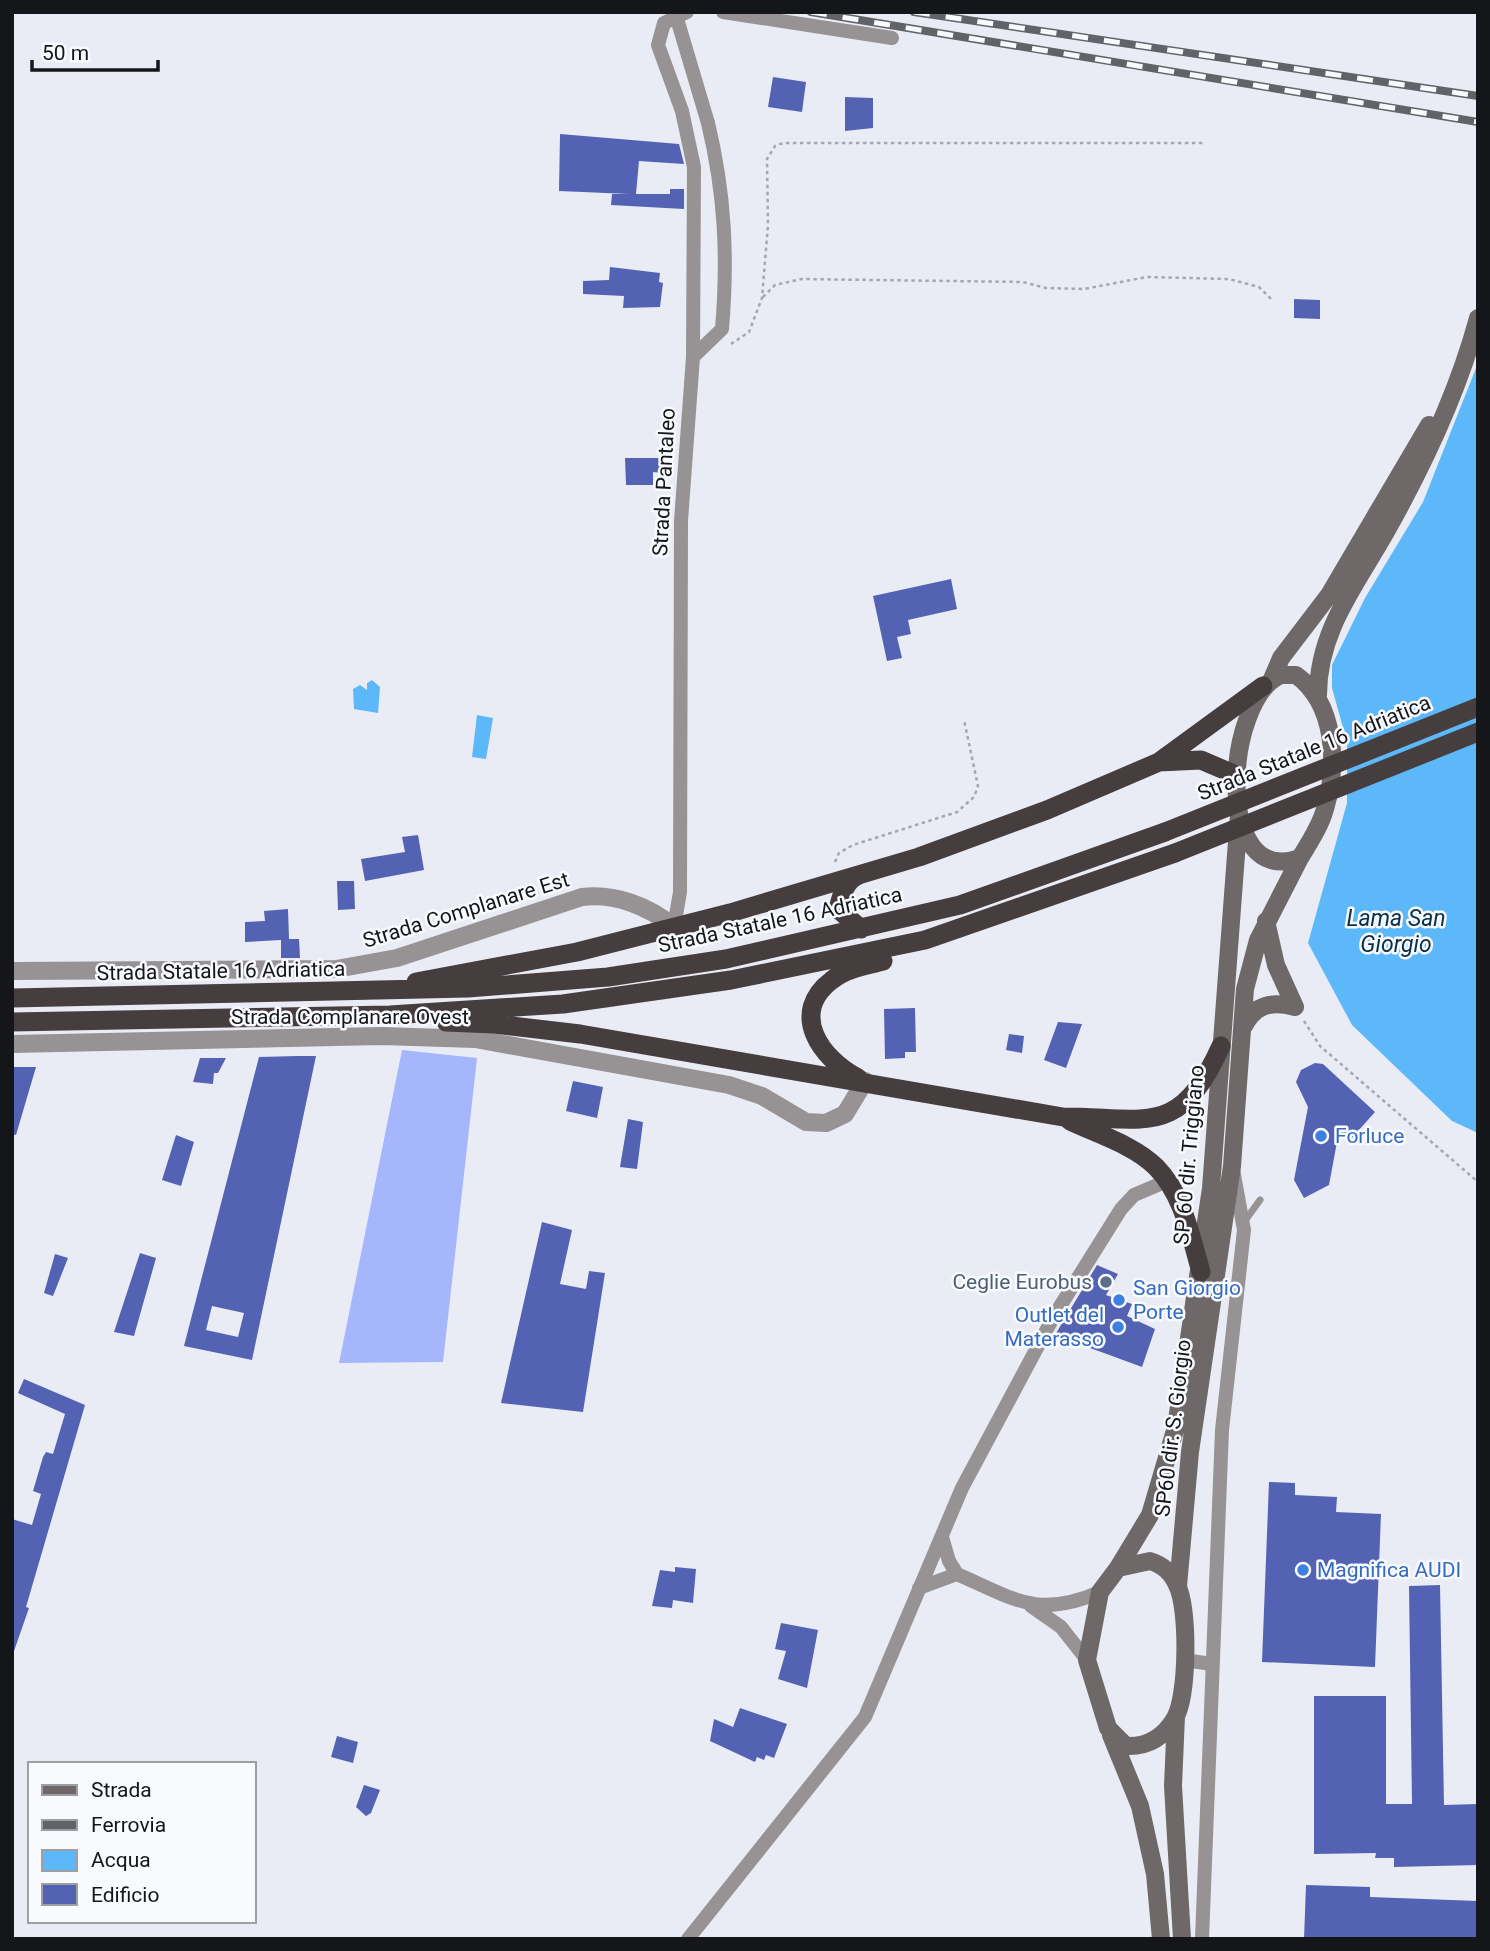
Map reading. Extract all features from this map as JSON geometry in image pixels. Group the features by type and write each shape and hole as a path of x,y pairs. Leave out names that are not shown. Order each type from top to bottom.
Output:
{"highway":[{"path":"838,909 842,893 853,877 1047,810 1159,762 1267,682"},
{"name":"Strada Statale 16 Adriatica","path":"12,998 468,988 608,977 726,959 960,905 1165,832 1478,707"},
{"path":"12,1021 390,1015 563,1004 731,980 925,940 1175,853 1478,732"},
{"path":"1159,762 1200,760 1236,775"},
{"path":"385,990 436,976 577,952 865,873"},
{"path":"790,894 815,897 838,909 860,929"},
{"path":"865,1081 832,1063 821,1050 813,1032 812,1013 817,996 830,981 846,971 901,956 925,940"},
{"path":"390,1015 432,1022 494,1024 580,1034 1063,1117 1130,1122 1157,1118 1193,1094 1207,1078 1221,1046"},
{"path":"1063,1117 1146,1159 1167,1181 1179,1203 1201,1272"}],"main road":[{"path":"1318,695 1318,673 1336,615 1386,532 1426,457 1478,318"},
{"path":"1300,858 1287,863 1267,861 1255,851 1239,816 1236,775 1251,705 1281,658 1329,595 1456,380"},
{"path":"1267,682 1280,675 1296,675 1318,695"},
{"name":"SP60 dir. S. Giorgio","path":"1182,1939 1173,1786 1177,1716 1184,1660 1184,1611 1178,1586 1190,1452 1232,1166 1250,964 1266,920 1325,810 1331,774 1329,731 1318,695"},
{"name":"SP 60 dir. Triggiano","path":"1100,1592 1150,1515 1166,1470 1176,1427 1201,1272 1211,1188 1239,816"},
{"path":"1266,920 1276,965 1295,1007"},
{"path":"1244,1026 1252,1011 1260,1007 1281,1003 1295,1007"},
{"path":"1118,1568 1150,1561 1168,1570 1178,1586"},
{"path":"1100,1592 1087,1660 1108,1728 1140,1805 1155,1874 1161,1939"},
{"path":"1108,1728 1126,1746 1137,1747 1147,1745 1164,1733 1177,1716"}],"street":[{"path":"676,12 709,123 721,190 727,261 722,328 693,357"},
{"name":"Strada Pantaleo","path":"674,927 680,892 681,521 693,357 692,146 658,46 664,23 687,12"},
{"path":"723,12 892,37"},
{"name":"Strada Complanare Est","path":"12,971 336,969 397,958 582,897 599,895 635,905 674,927"},
{"name":"Strada Complanare Ovest","path":"12,1044 383,1036 475,1039 729,1084 762,1096 806,1122 826,1123 845,1114 865,1081"},
{"path":"1202,1939 1222,1430 1243,1223 1232,1166"},
{"path":"688,1939 865,1717 962,1488 1054,1316 1121,1209 1134,1195 1167,1181"},
{"path":"942,1537 949,1561 957,1574 1031,1606 1061,1627 1087,1660"},
{"path":"919,1588 957,1574"},
{"path":"1031,1606 1073,1604 1100,1592"},
{"path":"1184,1660 1213,1664"}],"lane":[{"path":"1243,1223 1260,1199"}],"path":[{"path":"727,346 749,332 762,298 768,225 767,159 775,146 783,143 1205,143"},
{"path":"762,298 775,285 802,279 1023,282 1046,288 1076,289 1163,276 1229,279 1259,287 1273,301"},
{"path":"834,865 839,853 853,845 957,812 967,806 978,786 964,720"},
{"path":"1295,1007 1320,1046 1478,1182"}],"shaded area":[{"path":"402,1050 477,1058 443,1362 339,1363"}],"water":[{"name":"Lama San Giorgio","path":"1478,363 1478,1133 1452,1121 1352,1025 1308,943 1347,803 1347,742 1332,688 1332,665 1365,598 1423,502"},
{"path":"372,680 380,687 378,713 354,709 353,689 360,685 367,690 367,683"},
{"path":"477,715 493,718 486,759 472,757"}],"building":[{"path":"773,77 806,82 802,112 768,107"},
{"path":"845,97 873,98 873,128 845,131"},
{"path":"560,134 679,144 684,164 639,161 636,194 670,194 670,189 684,189 684,209 611,205 612,194 629,194 559,191"},
{"path":"610,267 660,273 659,282 663,283 660,307 623,308 624,296 583,294 583,281 609,280"},
{"path":"1294,299 1320,300 1320,319 1294,318"},
{"path":"625,458 661,458 662,473 653,472 653,485 626,485"},
{"path":"951,579 957,609 908,620 911,634 897,637 902,658 887,661 873,596"},
{"path":"418,835 424,870 365,881 361,859 405,852 402,837"},
{"path":"337,881 354,881 355,909 338,910"},
{"path":"288,909 289,939 299,939 300,958 281,958 281,940 245,942 245,922 265,921 264,911"},
{"path":"915,1008 916,1052 905,1052 905,1058 885,1059 884,1009"},
{"path":"1058,1022 1082,1024 1066,1068 1044,1060"},
{"path":"1009,1034 1024,1036 1022,1053 1006,1050"},
{"path":"316,1056 252,1360 184,1346 259,1057","holes":["212,1306 244,1313 238,1337 206,1330"]},
{"path":"200,1058 226,1058 218,1073 214,1073 213,1084 193,1082"},
{"name":"Forluce","path":"1315,1063 1323,1064 1375,1112 1350,1140 1339,1131 1329,1185 1304,1198 1294,1180 1308,1107 1296,1082 1301,1070"},
{"path":"12,1067 36,1067 16,1135 12,1134"},
{"path":"573,1081 603,1087 597,1118 566,1111"},
{"path":"628,1119 643,1122 637,1169 620,1167"},
{"path":"176,1135 194,1142 181,1186 162,1180"},
{"path":"542,1222 572,1230 560,1284 586,1289 589,1271 605,1273 583,1412 501,1403"},
{"path":"140,1253 156,1258 134,1336 114,1332"},
{"path":"55,1254 68,1258 53,1296 44,1293"},
{"path":"1097,1265 1118,1274 1106,1295 1132,1304 1127,1316 1155,1329 1142,1367 1055,1335"},
{"path":"24,1379 85,1405 26,1607 29,1608 14,1651 12,1519 32,1525 41,1494 33,1491 43,1457 46,1452 53,1454 65,1414 18,1393"},
{"path":"1269,1482 1295,1483 1295,1495 1337,1497 1336,1512 1381,1514 1375,1667 1262,1662"},
{"path":"675,1567 696,1569 693,1603 673,1600 672,1608 652,1606 660,1570 675,1572"},
{"path":"1440,1585 1444,1805 1478,1804 1478,1865 1394,1867 1394,1858 1375,1858 1376,1853 1314,1854 1314,1696 1386,1696 1386,1804 1412,1804 1409,1586"},
{"path":"781,1623 818,1630 807,1688 778,1679 786,1651 775,1649"},
{"path":"740,1708 787,1724 774,1758 766,1755 764,1760 757,1757 755,1762 710,1741 714,1719 733,1727"},
{"path":"337,1736 358,1742 353,1763 331,1757"},
{"path":"364,1785 380,1790 371,1813 366,1816 356,1807"},
{"path":"1306,1885 1370,1887 1370,1897 1478,1901 1478,1939 1304,1939"}],"railway":[{"path":"811,12 1478,122"},
{"path":"914,12 1478,96"}],"place":[{"name":"Forluce","path":"1321,1136"},
{"name":"Ceglie Eurobus","path":"1106,1282"},
{"name":"San Giorgio Porte","path":"1119,1300"},
{"name":"Outlet del Materasso","path":"1118,1327"},
{"name":"Magnifica AUDI","path":"1303,1570"}]}
